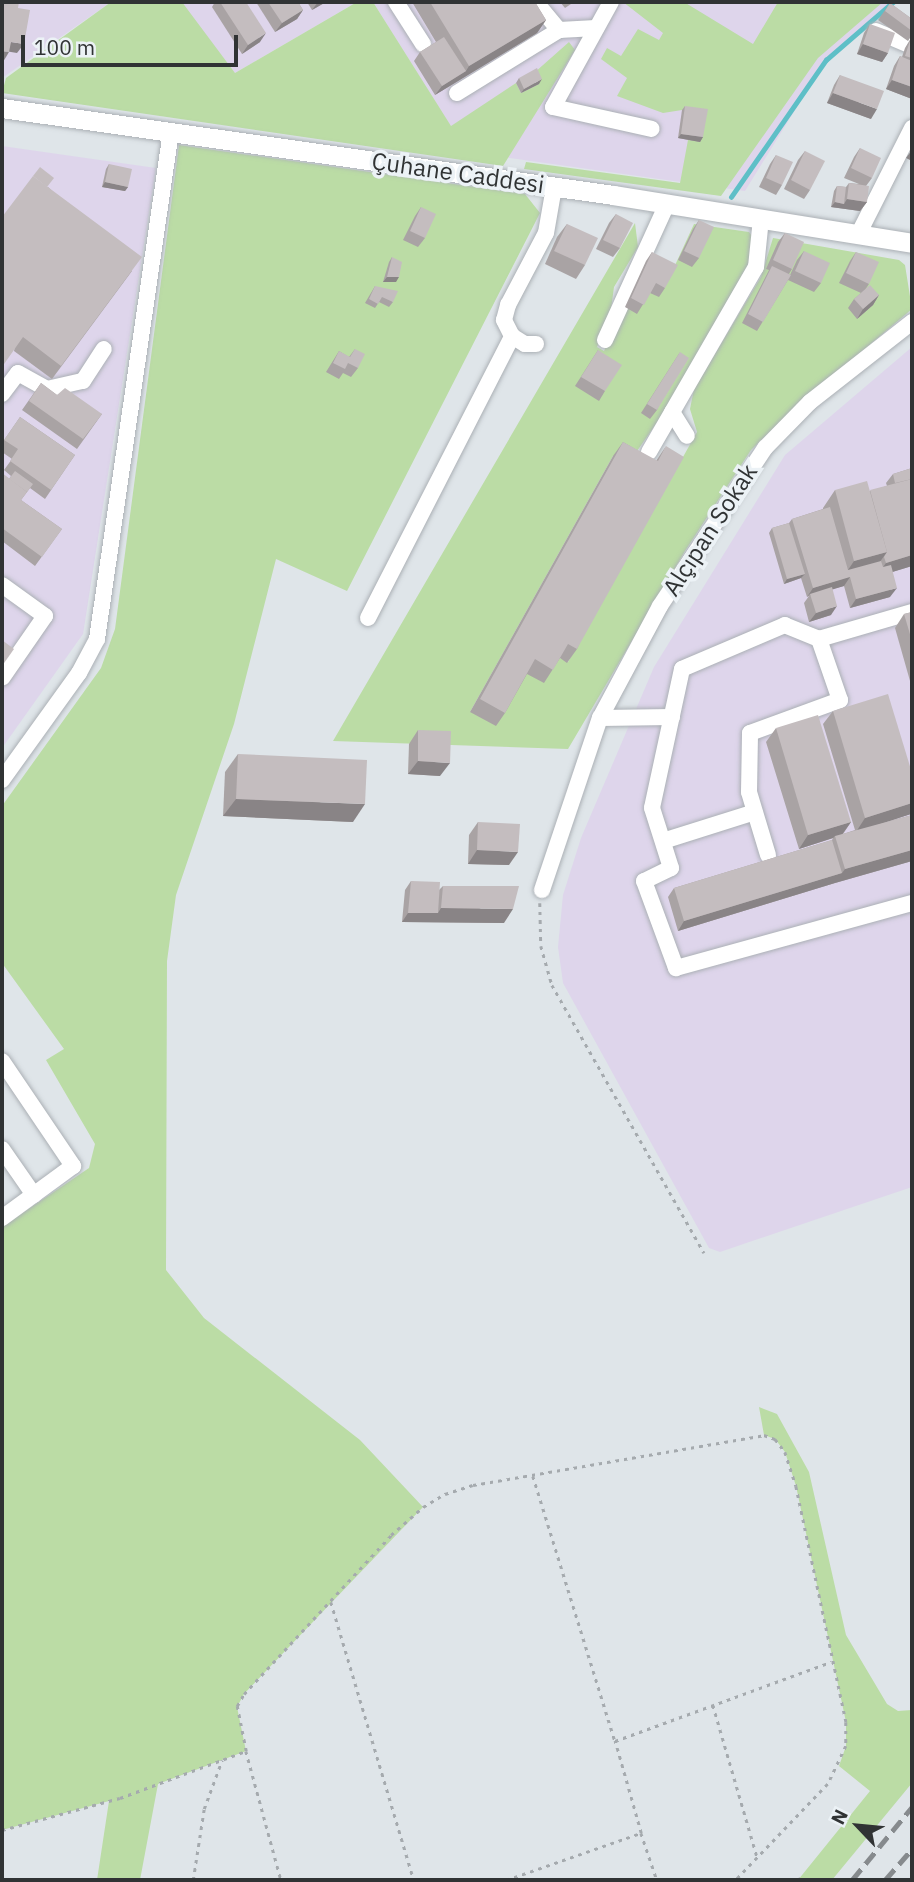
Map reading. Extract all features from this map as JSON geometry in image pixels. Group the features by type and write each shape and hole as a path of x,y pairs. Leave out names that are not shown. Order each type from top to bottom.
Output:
{"main road":[{"name":"Çuhane Caddesi","path":"2,108 554,187 912,243"}],"street":[{"path":"396,2 423,44"},
{"path":"611,2 553,107 652,129"},
{"path":"538,5 559,30"},
{"path":"457,93 559,30 596,28"},
{"path":"871,29 912,47"},
{"path":"858,235 912,128"},
{"path":"2,780 79,673 97,639 171,131"},
{"path":"536,344 512,336 504,320 508,305 546,233 554,187"},
{"path":"605,340 667,204"},
{"path":"649,452 756,267 761,219"},
{"name":"Alçıpan Sokak","path":"542,890 600,718 660,606 765,448 810,402 912,322"},
{"path":"368,618 512,336"},
{"path":"2,394 18,373 47,389 83,382 104,349"},
{"path":"673,412 687,436"},
{"path":"2,585 45,616 2,677"},
{"path":"912,612 819,639 785,625 682,669 652,808 671,868 645,881 676,968 912,903"},
{"path":"768,855 749,792 750,733 840,700 819,639"},
{"path":"600,718 672,717"},
{"path":"663,841 755,812"},
{"path":"2,1218 73,1167 3,1065"},
{"path":"2,1149 34,1195"}],"path":[{"path":"542,890 541,946 552,985 704,1252"},
{"path":"281,1880 246,1751 237,1706 244,1694 331,1600 423,1507 473,1485 764,1435 775,1439 785,1452 796,1486 831,1662 846,1722 846,1746 839,1766 736,1880"},
{"path":"533,1475 657,1880"},
{"path":"331,1600 414,1880"},
{"path":"615,1741 831,1662"},
{"path":"713,1705 757,1858"},
{"path":"2,1830 120,1798 246,1751"},
{"path":"193,1880 204,1809 222,1760"},
{"path":"506,1880 641,1833"}],"shaded area":[{"path":"2,2 111,2 2,78"},
{"path":"180,2 357,2 235,73"},
{"path":"373,2 893,2 826,60 745,191 467,152"},
{"path":"2,146 156,168 83,634 2,748"},
{"path":"912,347 912,1187 720,1252 709,1248 563,983 558,947 563,895 581,838 654,667 785,455"}],"green space":[{"path":"111,2 182,2 235,73 357,2 373,2 451,126 516,83 521,93 539,84 534,73 569,42 575,50 503,166 2,93 6,78"},
{"path":"623,2 684,2 753,44 778,2 883,2 818,58 721,196 524,169 526,162 680,183 688,140 700,141 682,110 663,113 617,96 627,78 601,59 607,48 621,56 638,29 659,40 663,33"},
{"path":"179,145 525,194 540,213 347,591 276,559 234,724 176,895 167,961 166,1270 204,1318 360,1440 423,1507 244,1694 237,1707 246,1751 158,1784 140,1880 97,1880 109,1801 2,1830 2,1227 89,1168 95,1144 46,1060 64,1049 2,963 2,806 101,668 115,629"},
{"path":"635,223 638,247 614,287 610,317 597,347 604,351 646,261 671,274 694,224 749,232 754,239 751,259 667,408 628,464 613,456 470,712 525,673 558,657 568,662 697,432 690,409 694,389 761,277 773,238 899,260 905,265 912,309 791,411 751,450 685,551 568,749 333,741"},
{"path":"759,1407 777,1414 809,1472 846,1635 887,1704 898,1711 912,1710 912,1783 832,1880 798,1880 870,1791 839,1766 846,1746 846,1722 796,1486 785,1452 775,1439 764,1435"}],"building":[{"path":"2,2 19,2 18,8 30,10 24,44 11,42 9,52 2,51"},
{"path":"220,2 246,2 266,33 248,45"},
{"path":"268,2 298,2 303,10 282,23"},
{"path":"430,2 535,2 546,20 469,66"},
{"path":"890,3 912,19 912,31 885,11"},
{"path":"870,24 895,33 888,53 863,44"},
{"path":"444,37 466,71 442,86 420,52"},
{"path":"912,39 912,58 905,56"},
{"path":"900,56 912,61 912,87 892,80"},
{"path":"537,68 542,79 524,89 519,78"},
{"path":"840,75 884,91 877,109 833,93"},
{"path":"685,106 708,109 703,137 681,134"},
{"path":"860,148 881,158 872,178 851,168"},
{"path":"805,151 825,161 810,190 791,180"},
{"path":"776,155 793,162 782,185 766,178"},
{"path":"109,164 132,169 128,187 105,182"},
{"path":"40,167 54,178 47,187 33,176"},
{"path":"33,176 142,257 61,366 23,337 2,367 2,217"},
{"path":"849,183 869,186 867,202 847,199"},
{"path":"837,186 846,187 844,204 835,202"},
{"path":"421,207 436,214 425,238 410,231"},
{"path":"616,214 633,223 620,248 603,240"},
{"path":"699,220 714,227 699,258 684,251"},
{"path":"567,224 598,238 585,265 554,251"},
{"path":"785,233 804,242 792,269 773,260"},
{"path":"804,251 830,263 821,283 795,271"},
{"path":"652,252 678,265 665,288 656,283 644,305 631,298"},
{"path":"856,252 879,262 869,284 846,273"},
{"path":"392,257 402,262 399,277 387,277"},
{"path":"772,266 791,275 763,322 748,314"},
{"path":"870,285 879,295 863,309 854,299"},
{"path":"375,286 398,291 393,302 382,297 378,304 369,299"},
{"path":"355,349 365,354 358,368 348,363 345,369 333,363 339,351 350,357"},
{"path":"598,350 622,365 605,391 581,377"},
{"path":"680,352 689,358 657,410 647,404"},
{"path":"41,383 57,395 65,388 102,414 83,439 29,401"},
{"path":"20,417 75,455 51,490 10,461 18,449 4,440"},
{"path":"623,442 658,461 666,446 684,457 577,649 568,644 553,670 535,659 505,713 480,699"},
{"path":"912,468 912,479 895,483 893,474"},
{"path":"15,471 33,484 27,492 9,479"},
{"path":"2,473 27,492 21,500 62,529 42,557 2,528"},
{"path":"912,479 912,555 886,563 884,557 887,552 870,490"},
{"path":"867,481 887,552 854,561 835,490"},
{"path":"830,507 848,570 881,561 883,567 891,565 897,588 856,599 850,577 813,588 792,519"},
{"path":"789,523 805,574 787,579 772,528"},
{"path":"832,587 837,606 816,613 810,594"},
{"path":"912,612 912,641 904,614"},
{"path":"2,640 14,649 2,666"},
{"path":"888,694 912,773 912,803 865,818 833,711"},
{"path":"818,715 851,822 808,835 776,728"},
{"path":"418,730 451,731 450,763 418,761"},
{"path":"238,754 367,760 365,804 236,799"},
{"path":"912,815 912,850 845,869 835,836"},
{"path":"478,822 520,824 518,852 477,850"},
{"path":"832,840 842,873 684,921 674,888"},
{"path":"411,881 440,882 438,913 408,913"},
{"path":"443,886 519,886 513,909 441,908"}],"waterway":[{"path":"731,197 826,60 893,2"}],"railway":[{"path":"852,1880 912,1807"},
{"path":"885,1880 912,1849"}]}
